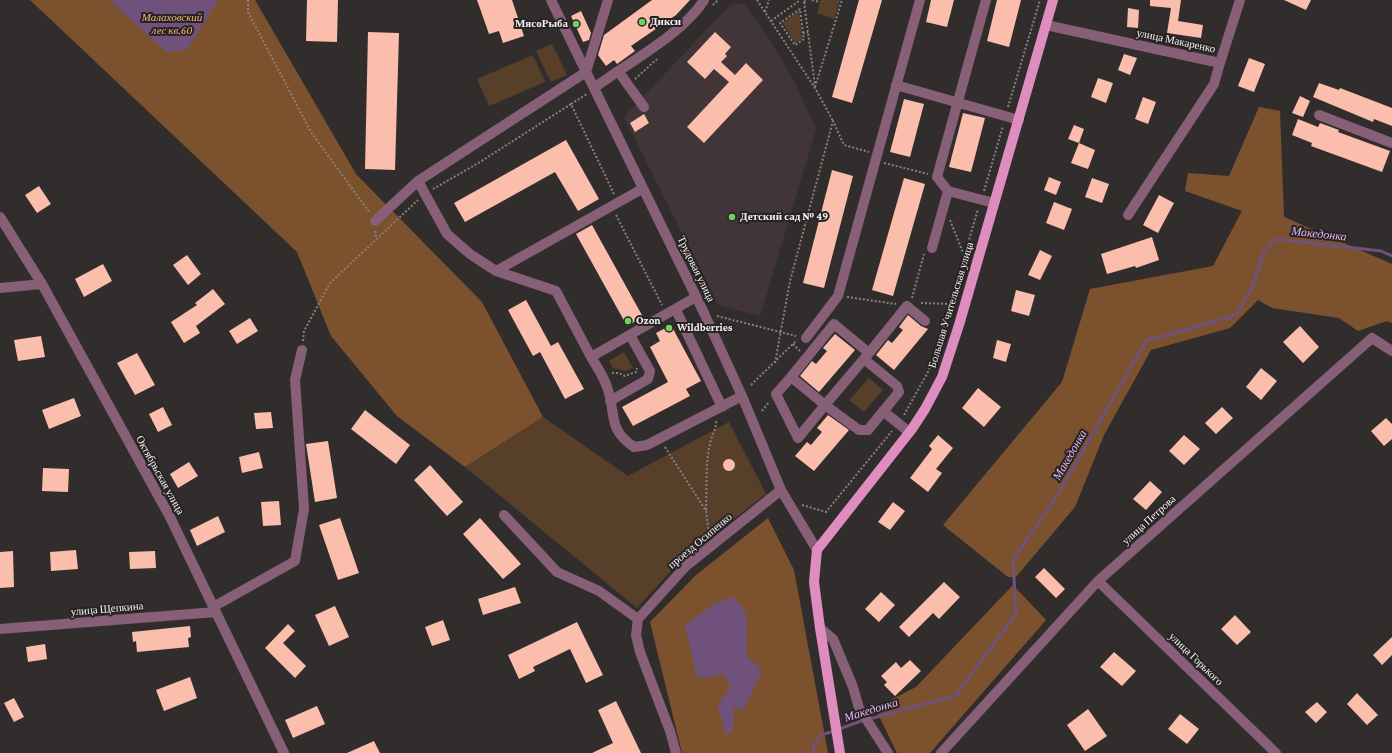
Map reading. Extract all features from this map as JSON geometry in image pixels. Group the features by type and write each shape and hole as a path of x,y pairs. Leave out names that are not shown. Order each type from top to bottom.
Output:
{"main road":[{"name":"Большая Учительская улица","path":"818,550 925,410 942,377 959,325 1053,0"},
{"path":"818,550 814,582 831,703 840,753"}],"street":[{"name":"Трудовая улица","path":"551,0 642,190 704,313 742,396 781,490 818,550"},
{"path":"375,221 418,181 586,72 608,0"},
{"path":"594,88 672,33 699,8 704,0"},
{"path":"806,338 838,296 920,0"},
{"path":"986,0 957,102 938,177 948,191 994,203"},
{"path":"1220,63 1240,0"},
{"name":"улица Макаренко","path":"1046,25 1220,63 1214,84 1128,215"},
{"path":"618,71 644,107"},
{"path":"896,86 1019,120"},
{"path":"1319,115 1392,143"},
{"path":"418,181 447,234 470,254 496,271 556,291 608,388 614,424 622,439 634,447 648,445 742,396"},
{"path":"496,271 642,190"},
{"path":"932,248 948,191"},
{"name":"Октябрьская улица","path":"0,217 42,284 170,517 284,753"},
{"path":"0,288 42,284"},
{"path":"591,357 672,313 696,297"},
{"path":"791,376 825,405 859,430 868,430 899,392 898,386 866,356 834,324 776,394 798,438 825,405 866,356 907,306 925,321"},
{"path":"672,313 718,409"},
{"path":"610,401 648,379 650,371 630,335"},
{"name":"улица Петрова","path":"941,753 1098,581 1372,338 1392,351"},
{"path":"214,609 295,561 304,509 294,380 302,350"},
{"path":"883,411 909,432"},
{"name":"проезд Осипенко","path":"638,619 686,566 781,490"},
{"path":"504,515 557,572 599,591 638,619 636,635 640,652 670,730 676,753"},
{"name":"улица Горького","path":"1098,581 1276,753"},
{"name":"улица Щепкина","path":"0,629 214,609"},
{"path":"820,628 833,639 853,687 859,708 888,753"}],"path":[{"path":"248,0 248,12 311,132 375,221 376,240"},
{"path":"757,0 815,88 844,145 877,154"},
{"path":"765,12 770,0"},
{"path":"771,21 799,0 804,2"},
{"path":"812,0 820,2"},
{"path":"815,88 842,0"},
{"path":"799,504 826,512 899,423 928,372 945,323 1040,0"},
{"path":"804,2 815,88"},
{"path":"801,12 804,39 795,45 780,23 800,9 801,12 805,11"},
{"path":"803,33 808,32"},
{"path":"302,350 304,331 330,283 425,193 480,162 594,88"},
{"path":"571,104 615,205 672,313"},
{"path":"775,363 790,281 833,121"},
{"path":"944,204 965,256"},
{"path":"910,303 927,246 932,248"},
{"path":"704,313 800,337 751,385"},
{"path":"793,344 800,351"},
{"path":"608,370 629,376 636,372 637,365"},
{"path":"711,546 706,511 708,456 710,443 716,425 718,409"},
{"path":"660,439 706,511"}],"shaded area":[{"name":"Малаховский лес кв.60","path":"110,0 218,0 187,50 166,52"},
{"path":"821,0 840,0 834,19 817,13"},
{"name":"Детский сад № 49","path":"731,4 744,4 766,34 795,83 816,129 760,316 718,305 624,117"},
{"path":"799,11 802,39 795,43 783,23"},
{"path":"552,44 567,75 551,82 536,51"},
{"path":"533,55 545,82 489,106 477,79"},
{"path":"624,352 633,368 626,371 613,368 609,361"},
{"path":"869,378 883,390 864,412 849,400"},
{"path":"543,417 628,476 729,422 766,494 680,561 637,608 465,467"},
{"path":"733,596 746,613 747,656 762,670 744,710 734,707 733,730 726,735 718,706 730,687 724,674 706,678 697,678 685,625 711,606"}],"green space":[{"path":"30,0 255,0 356,174 482,302 543,417 465,467 397,416 331,336 297,252"},
{"path":"1259,107 1280,111 1284,217 1392,264 1392,323 1387,321 1358,331 1339,318 1272,308 1258,300 1230,328 1151,350 1104,435 1075,507 1016,577 1008,577 943,525 1062,382 1090,289 1213,266 1242,211 1185,191 1188,173 1229,176"},
{"path":"768,518 794,570 828,753 682,753 650,622 696,575"},
{"path":"1013,585 1046,620 930,753 897,753 875,708 916,687"}],"building":[{"path":"307,0 338,0 337,42 306,41"},
{"path":"477,0 512,0 524,36 503,43 499,31 489,34"},
{"path":"652,0 690,0 676,15 631,46 635,51 617,64 614,60 606,66 598,55 604,35"},
{"path":"859,0 882,0 852,103 832,97"},
{"path":"931,0 954,0 947,27 926,22"},
{"path":"997,0 1021,0 1009,47 987,41"},
{"path":"1150,0 1181,0 1178,21 1203,25 1201,38 1167,33 1171,8 1150,6"},
{"path":"1284,0 1311,0 1306,10"},
{"path":"1128,8 1139,10 1138,28 1127,27"},
{"path":"581,11 591,33 589,40 583,42 571,16"},
{"path":"368,32 399,33 395,170 365,169"},
{"path":"715,32 731,47 725,54 727,56 721,62 735,75 746,63 763,80 704,143 687,127 729,82 714,69 705,79 687,62"},
{"path":"1124,54 1137,58 1130,75 1118,70"},
{"path":"1249,58 1265,64 1254,92 1238,86"},
{"path":"1098,78 1113,83 1106,103 1091,97"},
{"path":"1319,83 1339,90 1340,88 1392,108 1392,126 1374,119 1373,122 1313,97"},
{"path":"1300,96 1310,101 1303,117 1292,113"},
{"path":"1143,97 1156,102 1148,124 1135,119"},
{"path":"904,99 924,104 910,157 890,152"},
{"path":"963,113 985,118 971,172 949,167"},
{"path":"644,114 649,123 635,132 630,123"},
{"path":"1298,119 1318,127 1320,123 1339,130 1338,132 1390,151 1382,172 1311,146 1312,143 1292,135"},
{"path":"1074,125 1084,129 1079,143 1068,139"},
{"path":"566,140 599,199 578,211 555,172 465,222 454,203"},
{"path":"1079,143 1095,150 1088,169 1071,163"},
{"path":"832,170 853,176 824,288 803,283"},
{"path":"1049,177 1061,182 1056,195 1044,190"},
{"path":"904,178 925,184 893,296 872,290"},
{"path":"1092,178 1109,184 1102,203 1085,197"},
{"path":"39,186 51,204 37,213 25,195"},
{"path":"1159,195 1174,203 1158,233 1143,225"},
{"path":"1054,202 1072,209 1064,230 1046,223"},
{"path":"592,225 643,317 627,326 576,234"},
{"path":"1152,237 1159,260 1136,268 1135,266 1107,274 1101,254"},
{"path":"1040,250 1052,256 1040,280 1028,275"},
{"path":"187,255 201,274 188,285 173,265"},
{"path":"103,264 112,281 84,297 75,279"},
{"path":"213,289 225,304 196,326 200,333 184,343 171,322 197,305 195,303"},
{"path":"1016,290 1035,295 1029,316 1011,311"},
{"path":"526,300 551,346 558,342 584,389 565,399 540,352 533,356 508,310"},
{"path":"908,315 921,326 928,329 894,370 876,355 888,340 892,343 903,330 899,327"},
{"path":"250,318 258,331 237,344 229,331"},
{"path":"671,325 701,381 686,389 690,396 633,426 622,407 668,382 650,347 660,341 656,333"},
{"path":"1300,326 1319,347 1303,363 1283,342"},
{"path":"835,334 855,350 819,392 800,376 812,361 816,364 827,351 823,348"},
{"path":"41,336 45,357 18,361 14,340"},
{"path":"997,340 1011,344 1006,362 993,358"},
{"path":"137,353 155,385 135,395 117,363"},
{"path":"1261,368 1277,381 1261,400 1246,387"},
{"path":"978,388 1001,407 984,427 962,408"},
{"path":"74,398 81,416 49,429 42,410"},
{"path":"163,407 172,425 158,432 149,414"},
{"path":"1222,407 1233,418 1216,434 1205,423"},
{"path":"365,410 410,445 396,464 351,429"},
{"path":"271,412 273,428 256,429 254,413"},
{"path":"828,415 849,430 814,471 795,456 807,442 811,445 822,432 817,428"},
{"path":"1386,418 1392,424 1392,439 1384,446 1371,431"},
{"path":"938,435 953,448 936,469 942,473 928,492 910,478 932,449 929,446"},
{"path":"1184,435 1200,449 1184,465 1169,451"},
{"path":"328,441 337,498 315,502 306,444"},
{"path":"259,452 263,468 242,473 239,457"},
{"path":"727,459 731,459 735,465 731,471 727,471 723,467 723,463"},
{"path":"189,462 198,476 178,488 170,474"},
{"path":"430,465 463,502 447,516 414,480"},
{"path":"43,468 69,469 68,492 42,491"},
{"path":"1150,481 1162,492 1146,510 1133,499"},
{"path":"279,501 281,525 263,526 261,502"},
{"path":"893,502 905,511 890,530 878,522"},
{"path":"218,516 225,532 197,546 190,530"},
{"path":"340,518 359,573 338,580 319,525"},
{"path":"480,518 521,564 503,579 463,534"},
{"path":"76,550 78,569 51,571 50,552"},
{"path":"13,551 14,587 0,588 0,552"},
{"path":"155,551 156,568 130,569 129,552"},
{"path":"1044,568 1065,589 1056,598 1035,577"},
{"path":"944,582 960,597 939,619 933,613 909,637 899,627"},
{"path":"515,587 521,603 483,615 478,599"},
{"path":"881,592 895,605 879,622 865,609"},
{"path":"335,606 349,637 329,646 315,615"},
{"path":"1235,615 1251,632 1237,645 1221,629"},
{"path":"443,620 450,640 432,646 425,627"},
{"path":"577,622 603,675 586,683 570,649 533,667 535,671 519,679 508,655"},
{"path":"288,624 295,631 283,643 306,666 295,678 265,648"},
{"path":"190,626 191,637 188,638 189,647 137,652 136,641 133,642 132,632"},
{"path":"1392,637 1392,655 1382,665 1373,655"},
{"path":"45,644 47,659 28,662 26,647"},
{"path":"1114,652 1136,671 1122,686 1100,667"},
{"path":"910,660 921,671 895,696 884,685 887,682 881,676 896,662 901,668"},
{"path":"190,677 197,698 164,711 156,690"},
{"path":"1357,693 1378,715 1367,725 1347,704"},
{"path":"14,698 24,717 14,722 4,703"},
{"path":"616,701 641,753 592,753 613,743 598,710"},
{"path":"1317,702 1327,712 1316,723 1305,712"},
{"path":"317,706 325,724 293,738 285,720"},
{"path":"1088,709 1107,736 1085,751 1067,725"},
{"path":"1180,714 1199,729 1187,744 1168,729"},
{"path":"374,741 380,753 347,753"}],"waterway":[{"name":"Македонка","path":"869,719 955,696 1016,614 1013,560 1060,491 1146,341 1236,315 1252,288 1264,252 1276,239 1381,251 1392,256"},
{"name":"Македонка","path":"839,729 864,720"},
{"name":"Македонка","path":"814,753 813,746 821,735 834,731"}],"place":[{"name":"Дикси","path":"642,22"},
{"name":"МясоРыба","path":"576,24"},
{"name":"Детский сад № 49","path":"732,217"},
{"name":"Ozon","path":"628,321"},
{"name":"Wildberries","path":"669,328"}]}
